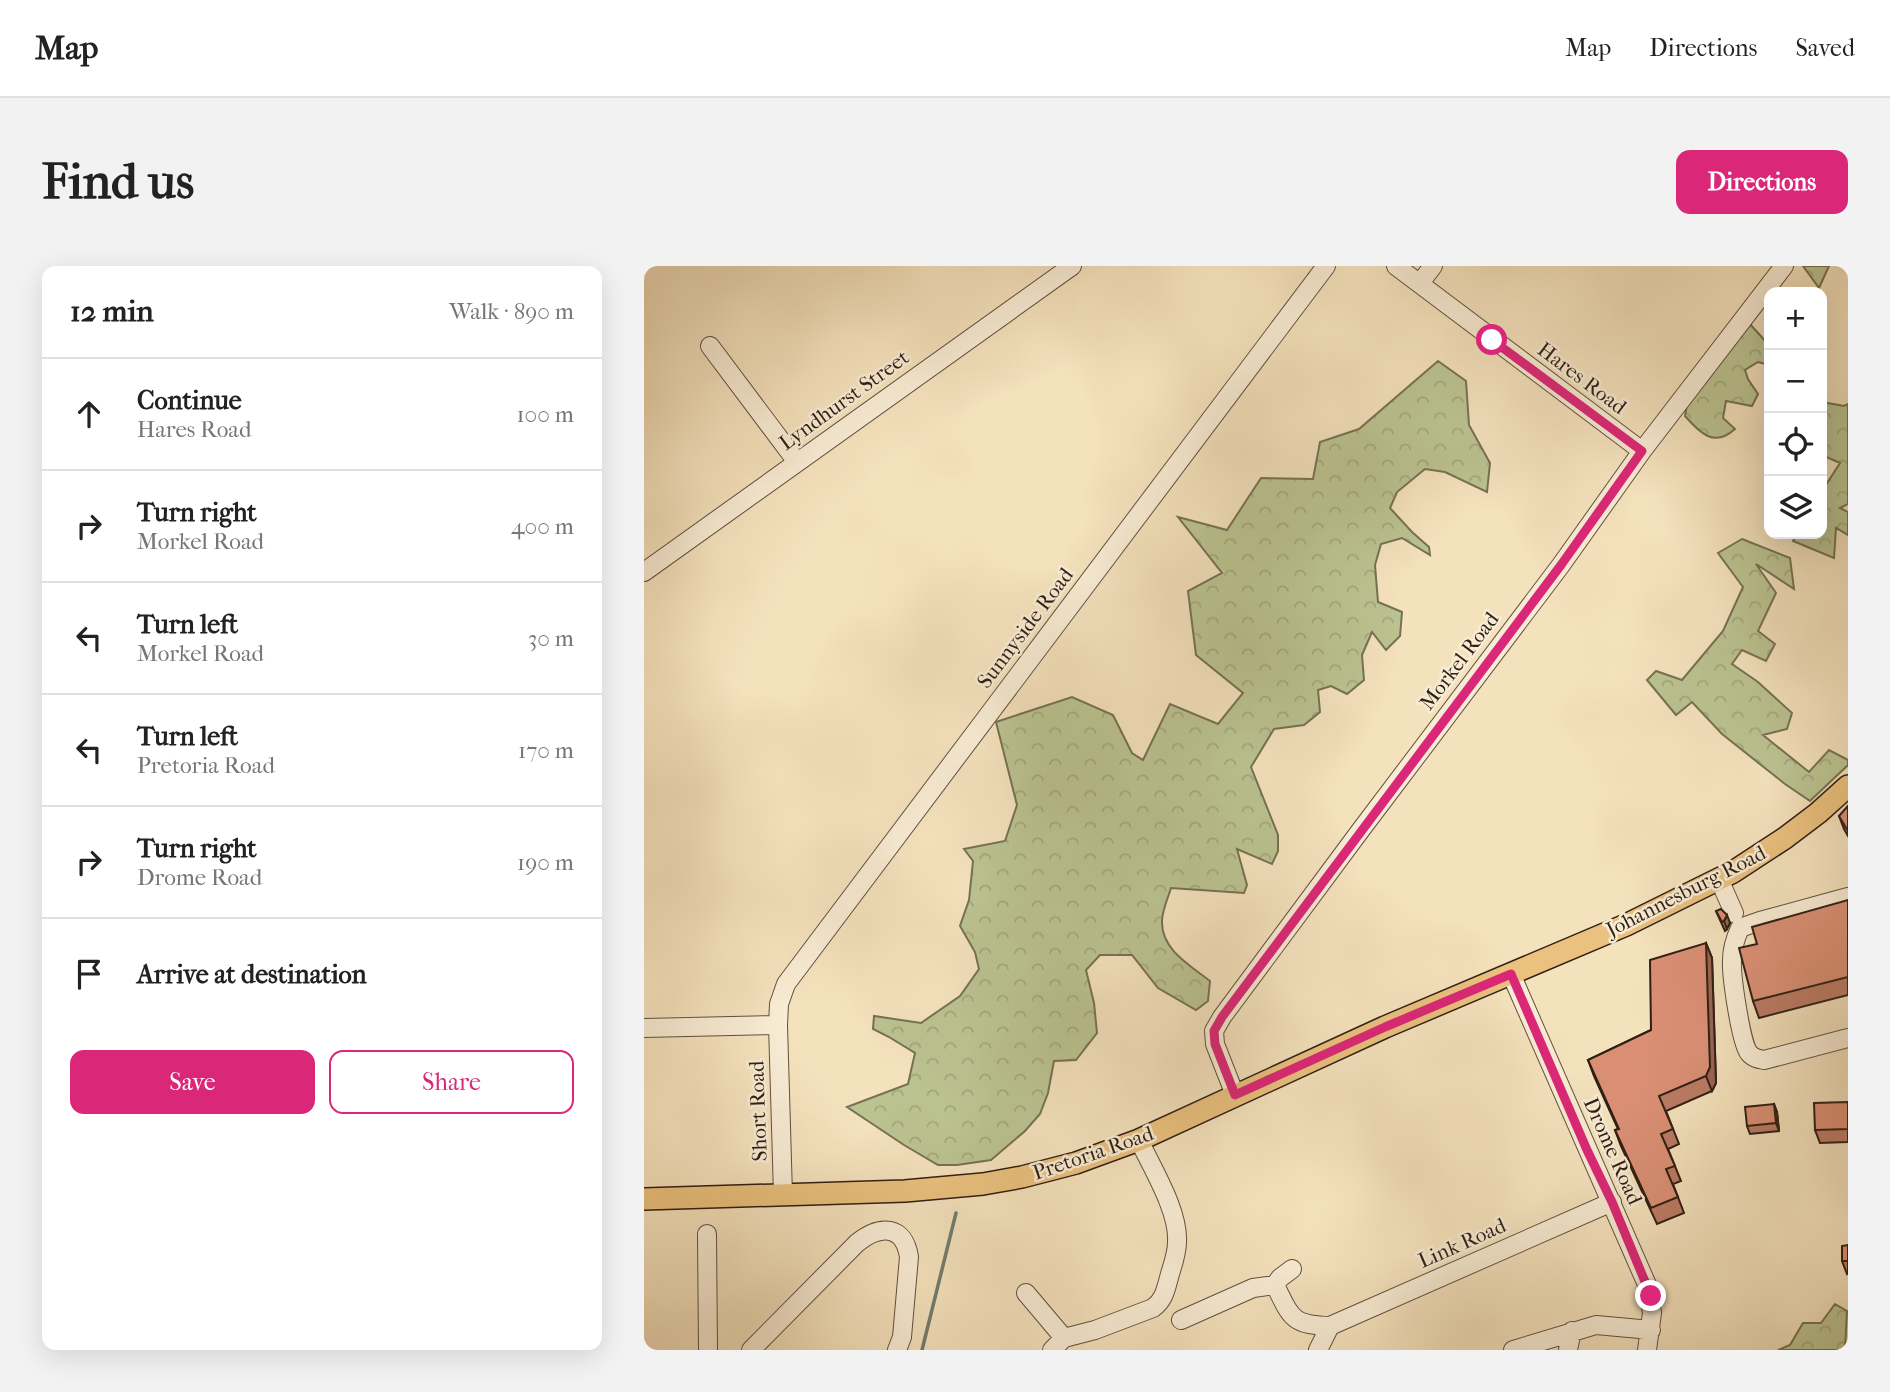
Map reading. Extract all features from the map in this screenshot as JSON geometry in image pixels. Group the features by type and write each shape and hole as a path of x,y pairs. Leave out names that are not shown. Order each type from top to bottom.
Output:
{"main road":[{"name":"Johannesburg Road","path":"1511,974 1626,925 1733,872 1818,813 1848,786"},
{"name":"Pretoria Road","path":"644,1199 905,1191 983,1184 1076,1163 1139,1140 1385,1027 1511,974"}],"street":[{"name":"Lyndhurst Street","path":"644,572 1072,266"},
{"name":"Sunnyside Road","path":"778,1025 779,1004 786,984 1326,266"},
{"name":"Hares Road","path":"1396,266 1642,451"},
{"path":"1420,284 1433,266"},
{"name":"Morkel Road","path":"1235,1095 1215,1044 1214,1031 1222,1017 1561,565 1642,451 1784,266"},
{"path":"710,346 797,462"},
{"path":"1719,879 1738,922 1731,962 1735,996 1748,1053 1757,1059 1764,1059 1848,1038"},
{"path":"1738,922 1760,921 1848,897"},
{"name":"Drome Road","path":"1511,974 1648,1287 1652,1305 1647,1350"},
{"path":"644,1028 778,1025"},
{"name":"Short Road","path":"778,1025 783,1195"},
{"path":"1026,1293 1058,1344 1160,1303 1178,1243 1177,1231 1170,1206 1139,1140"},
{"name":"Link Road","path":"1330,1326 1612,1202"},
{"path":"751,1350 857,1242 872,1233 889,1230 897,1232 904,1240 908,1246 909,1257 902,1336 897,1350"},
{"path":"707,1234 708,1350"},
{"path":"1181,1320 1253,1288 1275,1285 1293,1269"},
{"path":"1275,1285 1291,1316 1302,1324 1330,1326 1318,1350"},
{"path":"1513,1350 1589,1326 1604,1324 1651,1330"},
{"path":"1568,1350 1572,1331"}],"green space":[{"path":"1803,266 1829,266 1818,287"},
{"path":"1749,323 1764,340 1764,364 1758,362 1745,370 1758,394 1752,406 1726,401 1723,418 1735,429 1727,435 1714,438 1702,433 1685,416 1688,399"},
{"path":"1438,361 1466,381 1469,425 1490,463 1487,492 1445,472 1425,469 1397,492 1390,508 1429,547 1430,555 1402,538 1381,544 1375,565 1378,602 1402,612 1400,636 1386,650 1372,632 1362,655 1364,680 1347,694 1331,686 1318,690 1320,712 1304,725 1274,729 1251,767 1278,835 1278,851 1272,864 1237,849 1247,885 1244,893 1171,888 1163,913 1163,931 1178,956 1210,981 1208,1001 1196,1010 1158,988 1132,955 1100,955 1086,970 1094,1003 1097,1033 1076,1060 1054,1061 1048,1093 1040,1114 1025,1131 991,1160 938,1165 847,1107 908,1084 915,1053 873,1029 874,1016 921,1023 960,996 979,969 975,952 960,926 969,900 973,861 964,849 1005,841 1017,805 996,722 1072,697 1113,715 1132,753 1143,760 1170,704 1218,724 1243,693 1196,655 1188,591 1222,573 1178,517 1227,530 1261,478 1313,479 1320,442 1359,429"},
{"path":"1827,403 1844,406 1848,404 1848,504 1840,508 1848,512 1848,535 1836,528 1834,558 1793,541 1827,539 1827,483 1840,463 1827,457"},
{"path":"1742,539 1790,558 1794,589 1756,564 1776,593 1758,631 1775,644 1766,661 1742,650 1732,664 1758,682 1792,713 1787,729 1763,735 1809,772 1829,750 1848,760 1848,765 1810,801 1722,734 1692,702 1676,715 1647,680 1656,671 1682,680 1723,631 1743,587 1718,553"},
{"path":"1835,1304 1847,1311 1845,1350 1778,1350 1790,1345 1803,1323 1821,1323"}],"building":[{"path":"1848,806 1848,831 1839,816"},
{"path":"1848,900 1848,977 1753,1001 1739,948 1757,944 1752,927"},
{"path":"1721,909 1727,915 1722,922 1716,911"},
{"path":"1706,943 1710,1067 1706,1076 1659,1096 1673,1129 1661,1134 1675,1166 1666,1169 1678,1197 1651,1208 1615,1130 1619,1129 1588,1060 1651,1030 1650,960"},
{"path":"1848,1102 1848,1129 1815,1130 1814,1103"},
{"path":"1774,1104 1776,1123 1747,1126 1745,1107"},
{"path":"1848,1245 1848,1261 1842,1261 1842,1246"}],"waterway":[{"path":"922,1350 956,1213"}],"route":[{"path":"1492,340 1642,451 1561,565 1222,1017 1214,1031 1215,1044 1235,1095 1511,974 1651,1296"}]}
